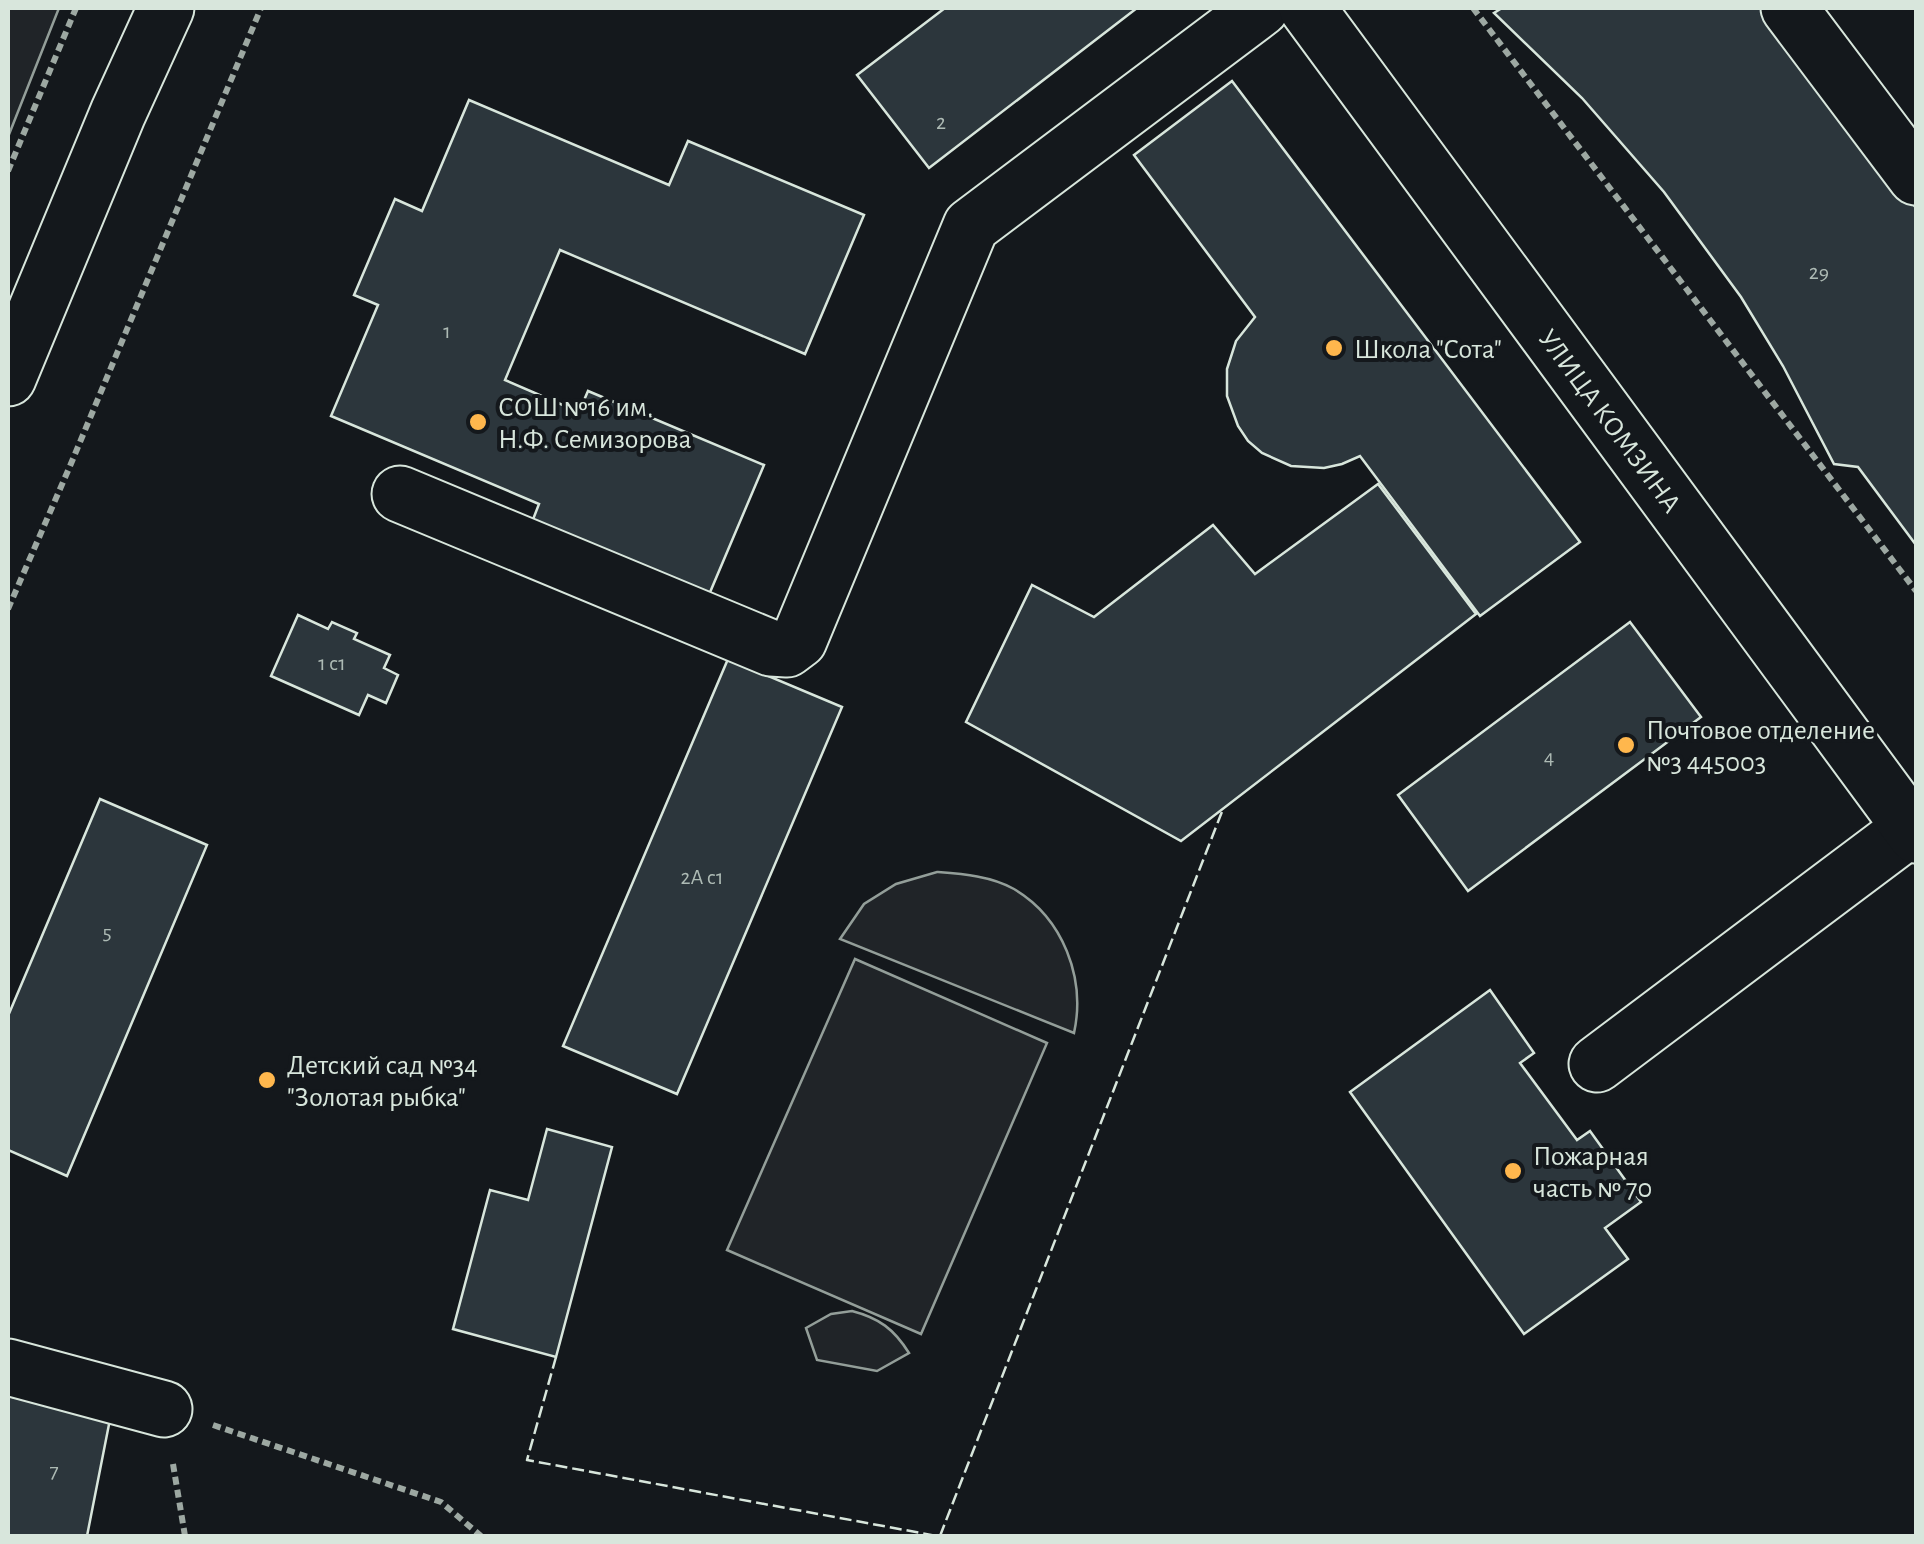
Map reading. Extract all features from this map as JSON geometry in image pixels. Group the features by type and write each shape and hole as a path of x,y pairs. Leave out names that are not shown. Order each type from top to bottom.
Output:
{"main road":[{"path":"8,378 166,8"},
{"path":"400,494 770,648 788,649 799,640 971,226 1262,8"},
{"name":"УЛИЦА КОМЗИНА","path":"1307,8 1914,832"},
{"path":"1788,8 1916,177"},
{"path":"1597,1064 1914,832"},
{"path":"8,1367 164,1409"}],"path":[{"path":"8,171 76,8"},
{"path":"8,609 261,8"},
{"path":"1473,8 1916,590"},
{"path":"185,1536 164,1409 441,1502 481,1536"}],"shaded area":[{"path":"8,8 59,8 8,137"},
{"path":"937,872 996,881 1014,889 1046,916 1067,951 1073,971 1077,991 1074,1033 840,939 864,904 896,884"},
{"path":"855,959 1047,1043 921,1334 727,1250"},
{"path":"852,1311 885,1326 909,1353 877,1371 817,1360 806,1328 831,1314"}],"building":[{"path":"945,8 1137,8 929,168 857,75"},
{"path":"1502,8 1767,8 1916,208 1916,545 1858,467 1834,464 1783,366 1741,297 1664,192 1582,98 1494,13"},
{"name":"Школа \"Сота\"","path":"1232,81 1580,542 1480,616 1360,456 1324,468 1291,466 1262,453 1238,426 1227,396 1227,369 1236,341 1255,317 1134,155"},
{"path":"469,100 669,185 688,141 864,215 805,354 560,250 505,380 579,412 588,391 764,465 708,597 532,522 539,504 331,416 378,305 354,295 395,199 422,211"},
{"path":"1378,484 1476,614 1181,841 966,722 1032,585 1094,617 1213,525 1255,574"},
{"path":"298,615 328,629 332,622 357,633 354,639 390,655 384,668 398,675 386,703 368,695 359,715 271,676"},
{"path":"1630,622 1701,717 1468,891 1398,795"},
{"path":"728,659 842,707 677,1094 563,1046"},
{"path":"100,799 207,845 67,1176 8,1150 8,1016"},
{"name":"Пожарная часть № 70","path":"1490,990 1534,1053 1520,1063 1577,1140 1590,1131 1641,1202 1605,1228 1628,1259 1524,1334 1350,1092"},
{"path":"547,1129 612,1147 556,1357 453,1329 490,1190 528,1200"},
{"path":"8,1396 46,1404 113,1404 87,1536 8,1536"}],"fence":[{"path":"940,1536 1223,809"},
{"path":"556,1357 527,1460 937,1536"}],"place":[{"name":"Школа \"Сота\"","path":"1334,348"},
{"name":"СОШ №16 им. Н.Ф. Семизорова","path":"478,422"},
{"name":"Почтовое отделение №3 445003","path":"1626,745"},
{"name":"Детский сад №34 \"Золотая рыбка\"","path":"267,1080"},
{"name":"Пожарная часть № 70","path":"1513,1171"}]}
